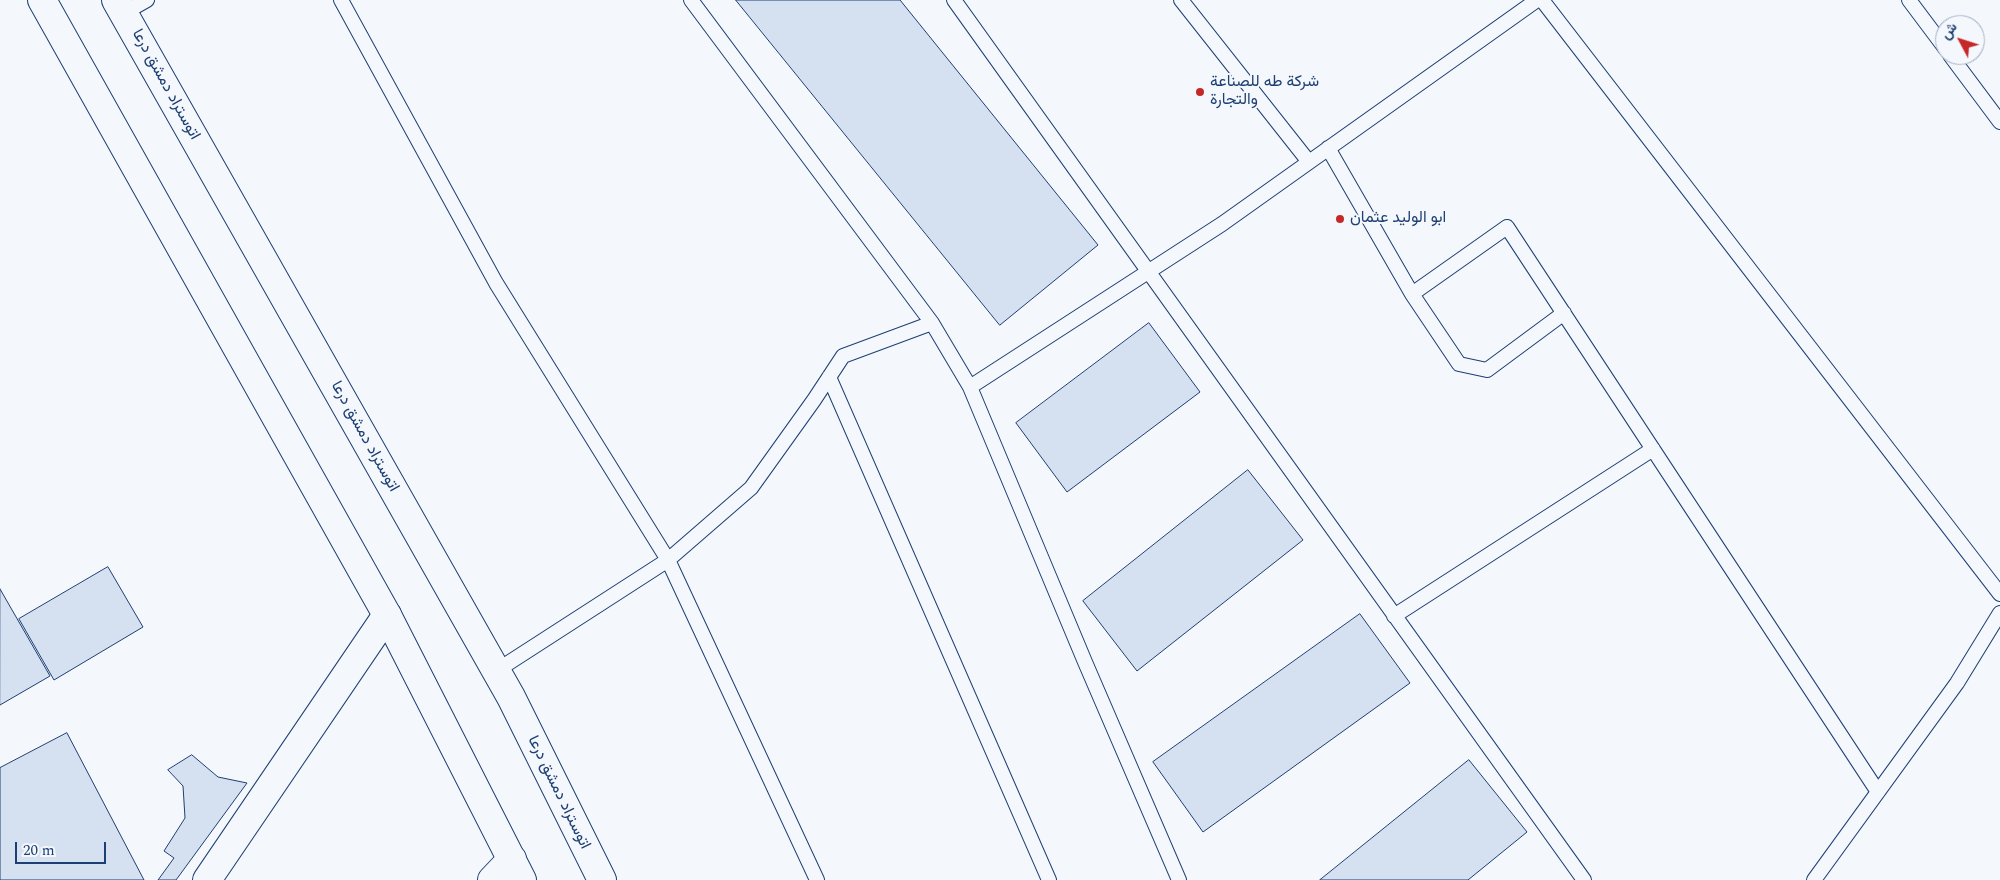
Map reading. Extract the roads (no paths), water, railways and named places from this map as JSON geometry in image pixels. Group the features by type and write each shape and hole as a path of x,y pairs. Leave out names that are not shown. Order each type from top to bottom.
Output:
{"main road":[{"path":"42,0 387,615 517,869 492,880"},
{"name":"اتوستراد دمشق درعا","path":"129,4 496,671 602,880"},
{"path":"207,880 387,615"}],"lane":[{"path":"341,0 496,283 668,560 817,880"},
{"path":"692,0 932,323 970,387 1179,880"},
{"path":"954,0 1584,880"},
{"path":"1180,0 1309,162"},
{"path":"970,387 1222,224 1537,0"},
{"path":"1542,0 2000,594"},
{"path":"1909,0 1935,35"},
{"path":"1957,65 2000,122"},
{"path":"1328,148 1412,294 1459,364 1487,370 1564,313"},
{"path":"1412,294 1508,227 1878,792"},
{"path":"496,671 668,560 751,488 842,356 932,323"},
{"path":"829,376 1049,880"},
{"path":"1394,616 1653,449"},
{"path":"1814,880 1957,683 2000,613"}],"place":[{"name":"شركة طه للصناعة والتجارة","path":"1200,92"},
{"name":"ابو الوليد عثمان","path":"1340,219"}]}
